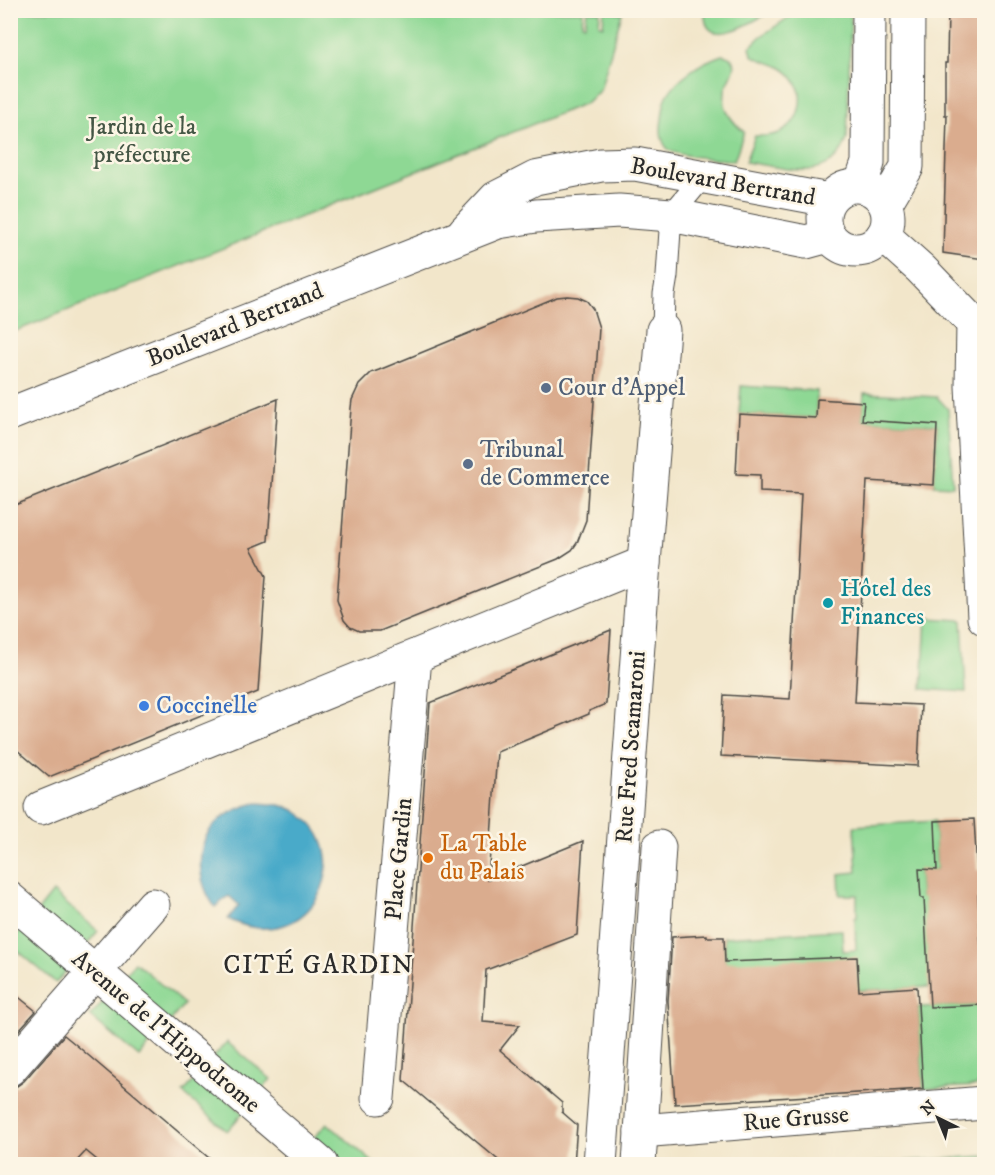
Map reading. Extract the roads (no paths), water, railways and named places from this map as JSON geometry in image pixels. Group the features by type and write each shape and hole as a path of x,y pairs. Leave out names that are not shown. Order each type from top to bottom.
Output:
{"street":[{"path":"869,10 868,164 873,195 888,214 888,226 876,244 866,249 845,249 835,243 828,236 823,218 824,209 829,200 848,186 873,195"},
{"path":"873,195 907,167 908,10"},
{"name":"Boulevard Bertrand","path":"460,236 496,198 535,178 602,165 635,164 829,200"},
{"name":"Boulevard Bertrand","path":"10,414 498,222 536,216 619,212 671,215 806,242 828,236"},
{"path":"883,236 979,324 972,386 984,618"},
{"name":"Rue Fred Scamaroni","path":"600,1164 663,330"},
{"path":"41,808 644,563"},
{"name":"Place Gardin","path":"378,1098 416,657"},
{"path":"639,1164 659,847"},
{"name":"Avenue de l'Hippodrome","path":"10,899 321,1164"},
{"path":"10,1069 153,905"},
{"name":"Rue Grusse","path":"641,1131 984,1103"}],"lane":[{"path":"663,330 671,215 703,177"}],"water":[{"path":"256,803 292,809 316,830 325,852 326,875 318,897 303,914 283,925 257,928 228,919 239,905 229,896 215,907 201,873 202,849 213,827 230,813"}],"place":[{"name":"Cour d'Appel","path":"546,388"},
{"name":"Tribunal de Commerce","path":"468,464"},
{"name":"Hôtel des Finances","path":"828,603"},
{"name":"Coccinelle","path":"144,706"},
{"name":"La Table du Palais","path":"428,858"}],"district":[{"name":"CITÉ GARDIN","path":"319,965"}],"park label":[{"name":"Jardin de la préfecture","path":"142,141"}]}
